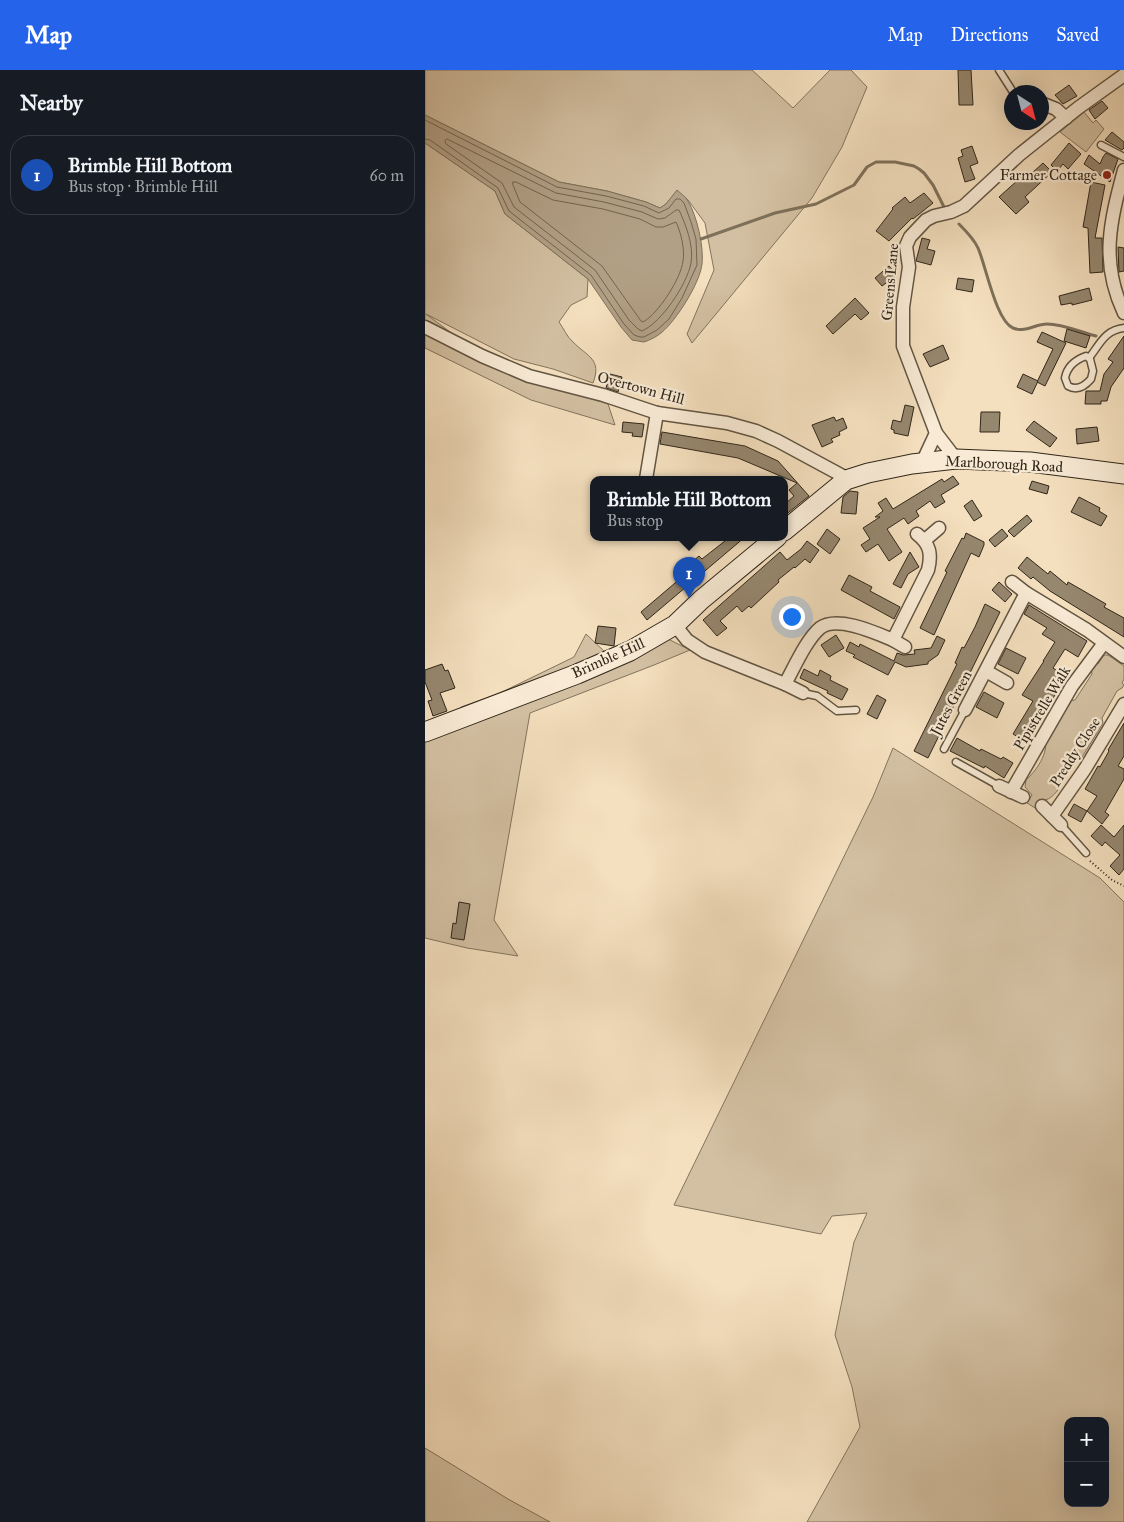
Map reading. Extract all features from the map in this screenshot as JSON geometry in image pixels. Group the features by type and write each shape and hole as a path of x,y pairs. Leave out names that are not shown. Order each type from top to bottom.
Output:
{"main road":[{"name":"Marlborough Road","path":"788,528 846,480 868,473 922,463 956,459 1029,462 1124,474"},
{"name":"Brimble Hill","path":"425,732 617,657 675,625 701,600 773,541"}],"street":[{"name":"Greens Lane","path":"956,459 936,434 903,346 903,307 909,267 906,246 910,237 926,220 964,206 995,176 1124,74"},
{"path":"1049,106 1056,109 1066,118"},
{"path":"1124,170 1115,206 1109,243 1112,282 1124,313"},
{"name":"Overtown Hill","path":"425,327 520,373 603,395 657,413 727,423 747,428 796,450 841,475 846,480"},
{"path":"647,476 657,413"},
{"path":"922,463 936,434"},
{"path":"893,640 928,570 929,545 921,537 939,528"},
{"path":"1012,582 1124,656"},
{"name":"Jutes Green","path":"965,710 1026,593"},
{"path":"785,684 812,638 821,628 828,624 836,623 867,629 905,647"},
{"path":"675,625 687,640 705,652 803,693"},
{"name":"Pipistrelle Walk","path":"1005,788 1072,686 1104,643"},
{"name":"Jutes Green","path":"985,671 1007,683"},
{"name":"Preddy Close","path":"1056,821 1124,704"},
{"path":"1005,788 1023,797"},
{"path":"1042,806 1056,821"}],"lane":[{"path":"999,70 1009,85"},
{"path":"1101,145 1124,158"},
{"path":"1089,358 1106,335 1115,329 1124,328"},
{"path":"1086,356 1089,358 1093,371 1091,378 1079,388 1068,386 1065,378 1071,365 1086,356"},
{"path":"803,693 817,696 837,711 856,710"},
{"name":"Jutes Green","path":"945,749 965,710"},
{"path":"956,762 1005,788"},
{"path":"1056,821 1087,853"}],"shaded area":[{"path":"425,70 752,70 793,108 830,70 851,70 867,87 842,147 812,198 692,343 687,334 714,270 705,223 688,200 677,191 660,208 607,191 559,182 425,115"},
{"path":"1084,112 1093,123 1096,120 1104,129 1086,152 1060,132"},
{"path":"425,143 495,191 505,214 588,279 587,297 571,305 559,322 571,340 595,363 596,369 593,383 553,369 514,359 426,314 498,368 608,404 615,425 531,400 425,348"},
{"path":"586,634 606,653 668,639 690,650 530,713 494,920 518,956 467,948 425,938 425,737 433,734 461,707 498,694 574,657"},
{"path":"1104,655 1108,655 1124,666 1124,679 1122,683 1124,685 1117,691 1102,718 1103,723 1081,759 1077,760 1058,786 1058,790 1048,799 1040,800 1035,808 1027,803 1032,795 1025,787 1026,780 1034,772 1043,756 1046,744 1045,739 1069,701 1075,700 1092,674 1091,668 1095,663 1098,664"},
{"path":"893,748 1100,878 1124,902 1124,1522 807,1522 860,1427 852,1387 835,1335 854,1242 867,1213 832,1216 821,1234 674,1205 873,797"},
{"path":"425,1448 508,1499 550,1522 425,1522"}],"water":[{"path":"425,115 559,182 607,191 660,208 666,204 677,190 687,200 697,223 701,241 702,264 692,291 673,320 661,333 651,339 644,342 632,340 588,279 505,214 495,191 425,143"}],"building":[{"path":"958,70 971,70 973,105 959,105"},
{"path":"1069,85 1077,96 1063,104 1055,95"},
{"path":"1102,101 1108,108 1095,119 1089,110"},
{"path":"1112,132 1124,142 1122,150 1105,140"},
{"path":"1069,143 1081,154 1068,169 1063,164 1057,171 1051,165"},
{"path":"972,146 978,163 970,166 975,179 965,182 958,158 963,156 961,150"},
{"path":"1106,153 1118,159 1110,182 1084,164 1089,155 1100,164"},
{"path":"1043,163 1052,172 1025,197 1029,202 1016,214 999,197 1028,171 1031,174"},
{"path":"1091,182 1105,185 1095,238 1102,238 1103,272 1090,273 1088,228 1083,227"},
{"path":"924,193 933,203 912,218 889,241 876,231 892,208 905,197 910,203"},
{"path":"922,238 930,240 927,249 935,251 931,265 916,261"},
{"path":"1118,247 1124,248 1124,271 1119,272"},
{"path":"889,266 897,275 882,286 875,278"},
{"path":"958,278 974,280 972,292 956,289"},
{"path":"1089,288 1092,300 1072,305 1072,303 1061,305 1059,296"},
{"path":"855,298 869,313 861,320 855,314 833,334 826,326"},
{"path":"1067,329 1090,336 1086,348 1064,341"},
{"path":"1042,332 1066,343 1045,386 1037,382 1053,349 1037,342"},
{"path":"1124,336 1124,368 1111,387 1107,401 1101,401 1101,404 1085,404 1086,391 1100,391 1104,374 1113,362 1108,359"},
{"path":"943,345 949,359 930,367 923,354"},
{"path":"610,374 622,377 618,392 606,388"},
{"path":"1023,374 1038,381 1032,394 1017,387"},
{"path":"905,405 914,407 908,436 894,433 894,430 891,429 893,420 901,422"},
{"path":"981,412 1000,412 999,432 980,432"},
{"path":"834,417 836,421 843,418 847,428 839,432 840,435 831,439 833,442 822,447 812,425"},
{"path":"1034,421 1057,438 1050,447 1026,430"},
{"path":"623,422 644,424 642,437 632,436 633,433 622,432"},
{"path":"1097,427 1099,441 1077,444 1076,429"},
{"path":"662,432 745,446 778,461 809,496 788,513 788,501 794,496 789,490 797,483 788,479 788,476 780,476 738,458 660,444"},
{"path":"953,476 959,484 941,495 945,502 935,508 930,501 916,511 919,516 908,524 904,518 887,529 902,552 889,561 878,544 866,552 861,545 870,539 863,528 880,517 875,517 883,511 878,503 886,498 893,509 942,479 944,482"},
{"path":"1032,481 1049,486 1047,494 1029,489"},
{"path":"850,491 858,492 856,514 841,513 843,497"},
{"path":"1079,497 1100,508 1099,511 1107,516 1101,526 1071,512"},
{"path":"972,500 982,516 974,521 964,506"},
{"path":"1027,515 1032,521 1014,537 1008,531"},
{"path":"827,529 840,539 830,554 817,544"},
{"path":"1002,529 1008,536 995,547 989,540"},
{"path":"966,533 984,542 984,545 979,557 971,553 934,635 920,628 947,572 945,571"},
{"path":"725,541 740,541 647,620 641,612 695,566 692,562 699,556 702,559"},
{"path":"807,541 819,550 810,563 805,559 794,567 778,580 779,582 751,608 749,606 742,612 737,606 720,621 727,628 717,636 703,620 780,552 787,560 801,549"},
{"path":"910,552 919,567 908,574 901,588 893,584"},
{"path":"1027,557 1048,574 1050,571 1067,585 1068,582 1082,590 1106,604 1104,607 1124,618 1124,637 1050,591 1033,577 1031,579 1018,568"},
{"path":"849,575 872,587 870,591 900,607 894,619 841,590"},
{"path":"999,582 1012,594 1005,602 992,590"},
{"path":"985,604 1000,612 928,758 914,751 957,664 955,663 962,647 964,648"},
{"path":"1029,605 1087,641 1078,657 1065,649 1053,668 1066,677 1026,742 1013,734 1033,701 1022,695 1055,642 1042,634 1047,628 1024,614"},
{"path":"598,626 616,628 614,646 595,643"},
{"path":"836,635 844,648 829,657 821,645"},
{"path":"937,636 945,640 938,655 928,664 906,667 895,662 888,675 853,657 855,655 846,651 850,642 859,647 860,644 894,661 897,653 903,655 915,654 914,650 931,648"},
{"path":"1006,648 1026,658 1018,674 998,664"},
{"path":"442,664 445,671 448,670 455,688 440,693 447,711 433,716 428,701 432,700 425,682 425,670"},
{"path":"804,669 818,676 820,670 831,676 830,680 848,689 842,700 800,678"},
{"path":"984,692 1004,703 997,718 976,707"},
{"path":"877,695 886,700 877,719 867,714"},
{"path":"1124,723 1124,756 1118,766 1124,769 1124,779 1105,812 1109,815 1102,824 1087,811 1097,796 1085,789 1098,766 1100,767"},
{"path":"957,738 980,751 981,749 1001,759 1003,757 1013,763 1004,778 985,766 984,768 950,751"},
{"path":"1074,804 1087,811 1081,822 1068,815"},
{"path":"1101,825 1114,837 1124,825 1124,869 1119,875 1110,866 1120,855 1105,842 1102,846 1091,836"},
{"path":"459,902 470,904 464,940 451,938 453,923 456,924"}],"waterway":[{"path":"701,239 775,213 816,204 854,185 867,167 876,162 895,162 919,169 933,185 944,207"},
{"path":"959,224 972,238 978,248 1001,315 1013,328 1026,329 1043,324 1053,324 1096,336"}],"place":[{"name":"Farmer Cottage","path":"1107,175"},
{"name":"Brimble Hill Bottom","path":"689,598"}]}
